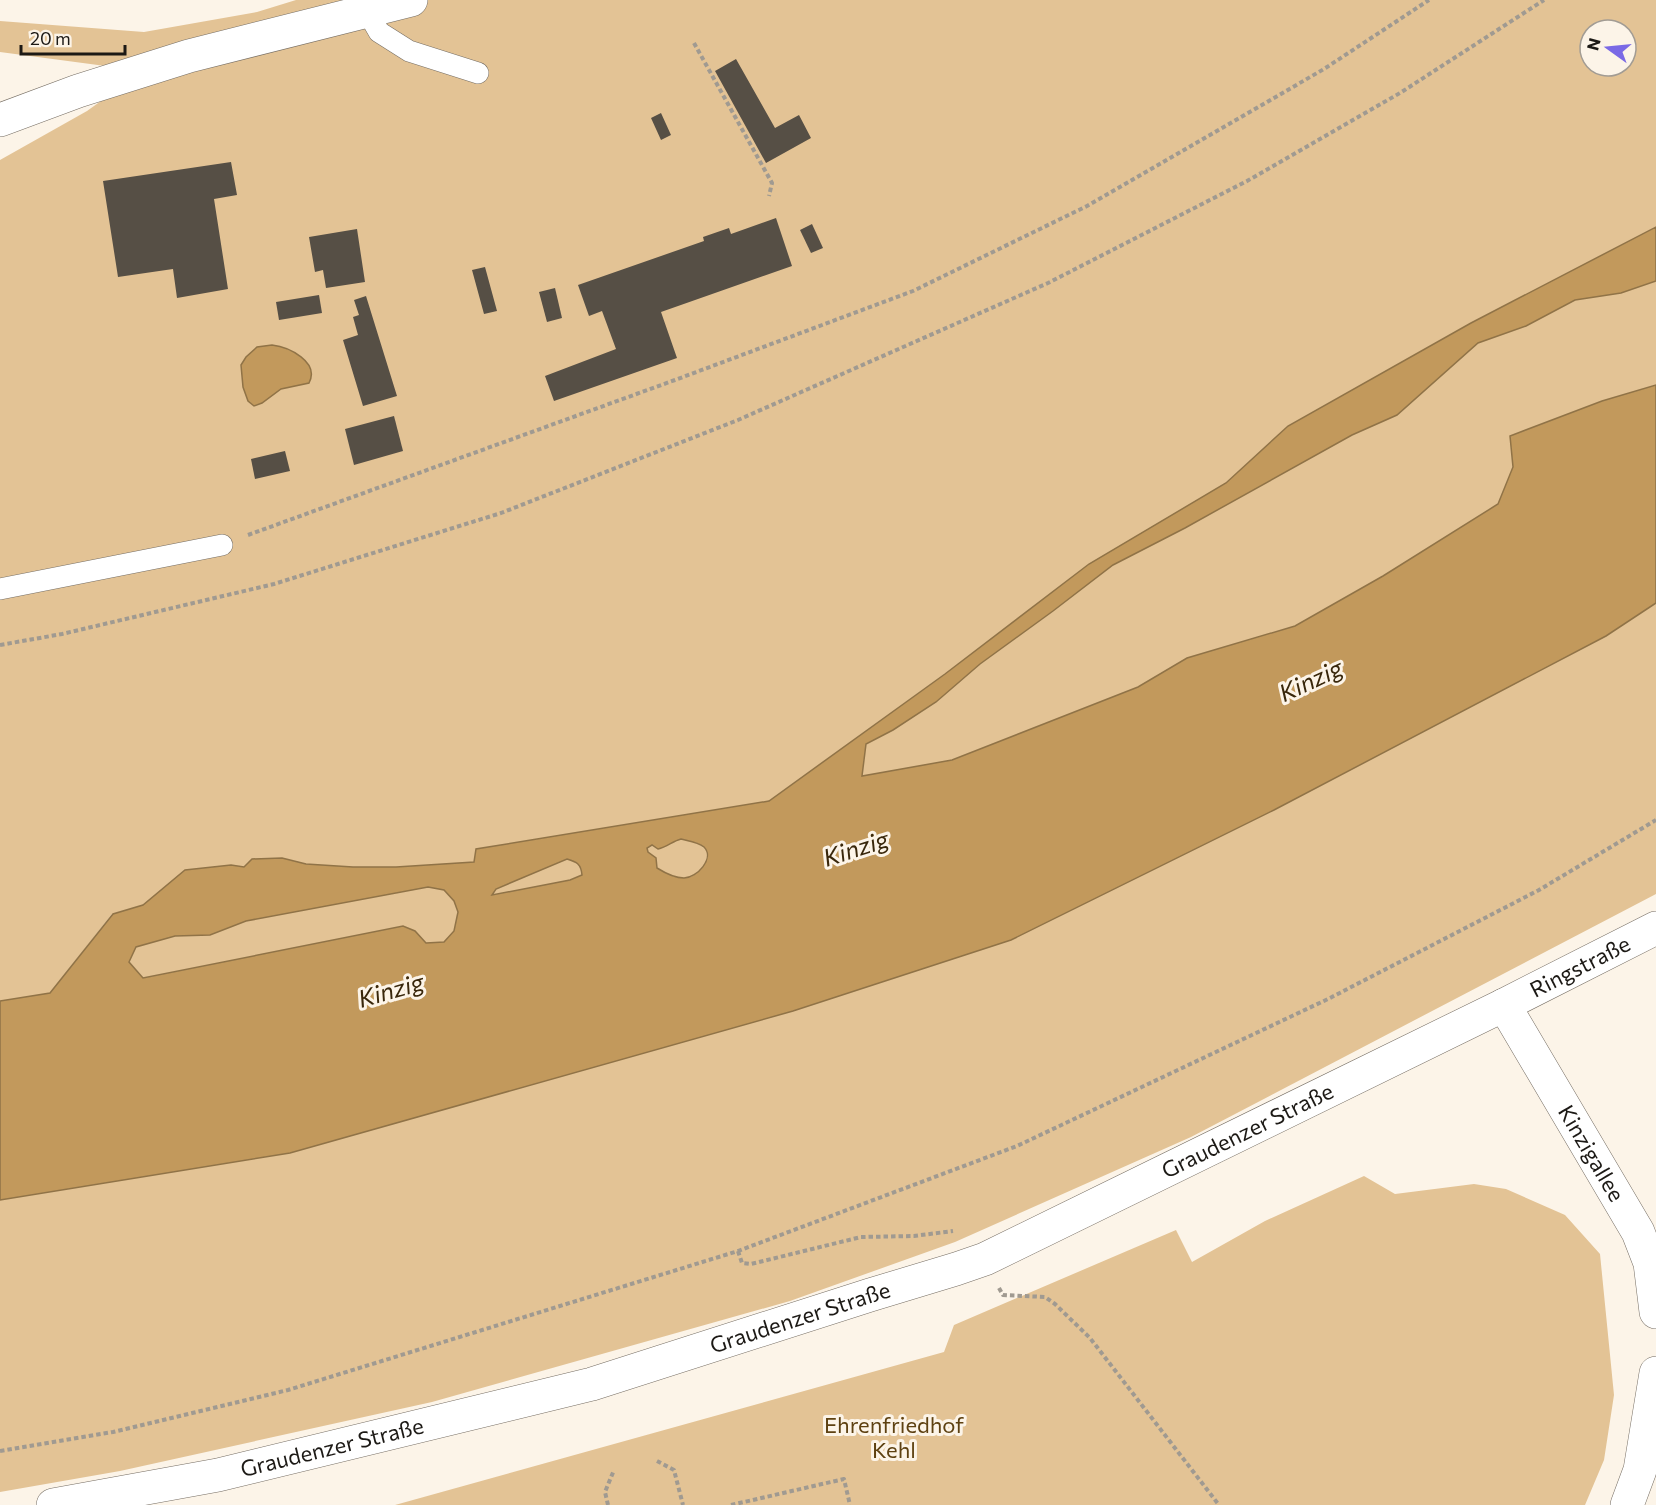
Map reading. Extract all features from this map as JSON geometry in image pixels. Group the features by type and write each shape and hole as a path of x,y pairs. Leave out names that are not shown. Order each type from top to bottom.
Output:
{"main road":[{"path":"0,120 78,91 189,56 411,0"},
{"name":"Ringstraße","path":"1504,1005 1656,928"},
{"name":"Graudenzer Straße","path":"53,1505 218,1474 592,1384 956,1269 985,1259 1504,1005"},
{"name":"Kinzigallee","path":"1504,1005 1638,1232 1650,1263 1656,1312"},
{"path":"1626,1505 1640,1470 1656,1373"}],"lane":[{"path":"367,11 379,32 409,51 478,73"},
{"path":"0,590 222,545"}],"path":[{"path":"222,545 913,291 1096,202 1324,69 1429,0"},
{"path":"0,645 62,634 285,581 501,513 738,420 1048,282 1247,181 1400,93 1544,0"},
{"path":"694,43 772,183 769,196"},
{"path":"0,1451 113,1432 288,1390 738,1251 1017,1146 1338,993 1539,890 1656,820"},
{"path":"738,1251 742,1263 751,1264 861,1237 914,1236 951,1231 968,1226 1002,1295 1044,1297 1055,1304 1090,1338 1219,1505"},
{"path":"657,1461 674,1470 682,1505"},
{"path":"608,1505 605,1492 614,1470"},
{"path":"731,1505 844,1479 850,1505"}],"green space":[{"path":"296,0 1656,0 1656,227 1471,323 1288,426 1226,483 1080,571 945,674 769,801 476,849 474,862 353,867 306,864 282,858 244,867 231,865 185,870 143,905 112,914 50,993 0,1001 0,160 87,111 143,71 0,52 0,21 144,32 257,12"},
{"path":"1656,281 1656,385 1602,401 1510,436 1513,467 1498,504 1383,576 1295,626 1187,658 1138,687 952,760 862,777 866,744 893,730 936,702 980,664 1113,565 1185,528 1352,435 1397,415 1478,343 1526,326 1575,300 1621,293"},
{"path":"1656,603 1656,894 1191,1137 955,1242 790,1301 432,1402 120,1471 0,1492 0,1200 290,1153 1011,940 1274,810 1606,636"},
{"path":"682,839 702,845 707,851 703,867 694,875 684,878 673,876 657,868 656,858 647,852 647,847 667,845"},
{"path":"567,859 578,864 582,875 570,880 491,896 495,889"},
{"path":"428,887 444,890 454,901 458,912 454,931 444,942 426,943 415,931 403,926 143,978 129,962 136,947 175,936 210,935 246,921"},
{"name":"Ehrenfriedhof Kehl","path":"1364,1176 1395,1194 1474,1184 1506,1189 1565,1215 1600,1254 1614,1395 1604,1460 1585,1505 395,1505 944,1352 954,1325 1176,1230 1192,1262 1265,1221"}],"water":[{"name":"Kinzig","path":"1656,227 1656,281 1621,293 1575,300 1526,326 1478,343 1397,415 1352,435 1185,528 1113,565 980,664 936,702 893,730 866,744 862,776 952,760 1138,687 1187,658 1295,626 1383,576 1498,504 1513,467 1510,436 1602,401 1656,385 1656,603 1606,636 1274,810 1011,940 793,1011 290,1153 0,1200 0,1001 50,993 113,914 143,905 185,870 231,865 244,867 252,859 282,858 306,864 353,867 474,862 476,849 769,801 945,674 1089,564 1226,483 1288,426 1471,323","holes":["681,839 702,845 707,851 703,867 694,875 684,878 670,875 657,868 656,858 648,852 647,848 652,845 658,849","567,859 581,868 582,875 570,880 492,895 496,889","428,887 444,890 454,901 458,912 454,931 444,942 426,943 415,931 403,926 143,978 129,962 136,947 175,936 210,935 246,921"]},
{"path":"272,345 294,352 307,362 311,375 309,383 281,389 254,406 248,401 243,387 241,365 257,347"}],"building":[{"path":"736,59 775,128 799,115 811,138 766,163 715,71"},
{"path":"661,113 671,135 661,140 651,118"},
{"path":"231,162 237,195 214,199 228,289 177,298 173,269 118,277 103,181"},
{"path":"776,218 792,266 661,312 677,358 554,401 545,376 616,349 602,311 589,316 578,285 704,241 703,237 729,228 731,234"},
{"path":"812,224 823,248 811,253 800,230"},
{"path":"357,229 365,282 326,288 323,270 315,272 309,237"},
{"path":"485,267 497,311 484,314 472,270"},
{"path":"555,288 562,318 547,322 539,292"},
{"path":"319,295 322,313 279,320 276,302"},
{"path":"366,296 397,396 363,406 343,340 358,335 353,317 359,315 354,300"},
{"path":"394,416 403,451 354,465 345,429"},
{"path":"285,451 290,471 255,479 251,459"}]}
